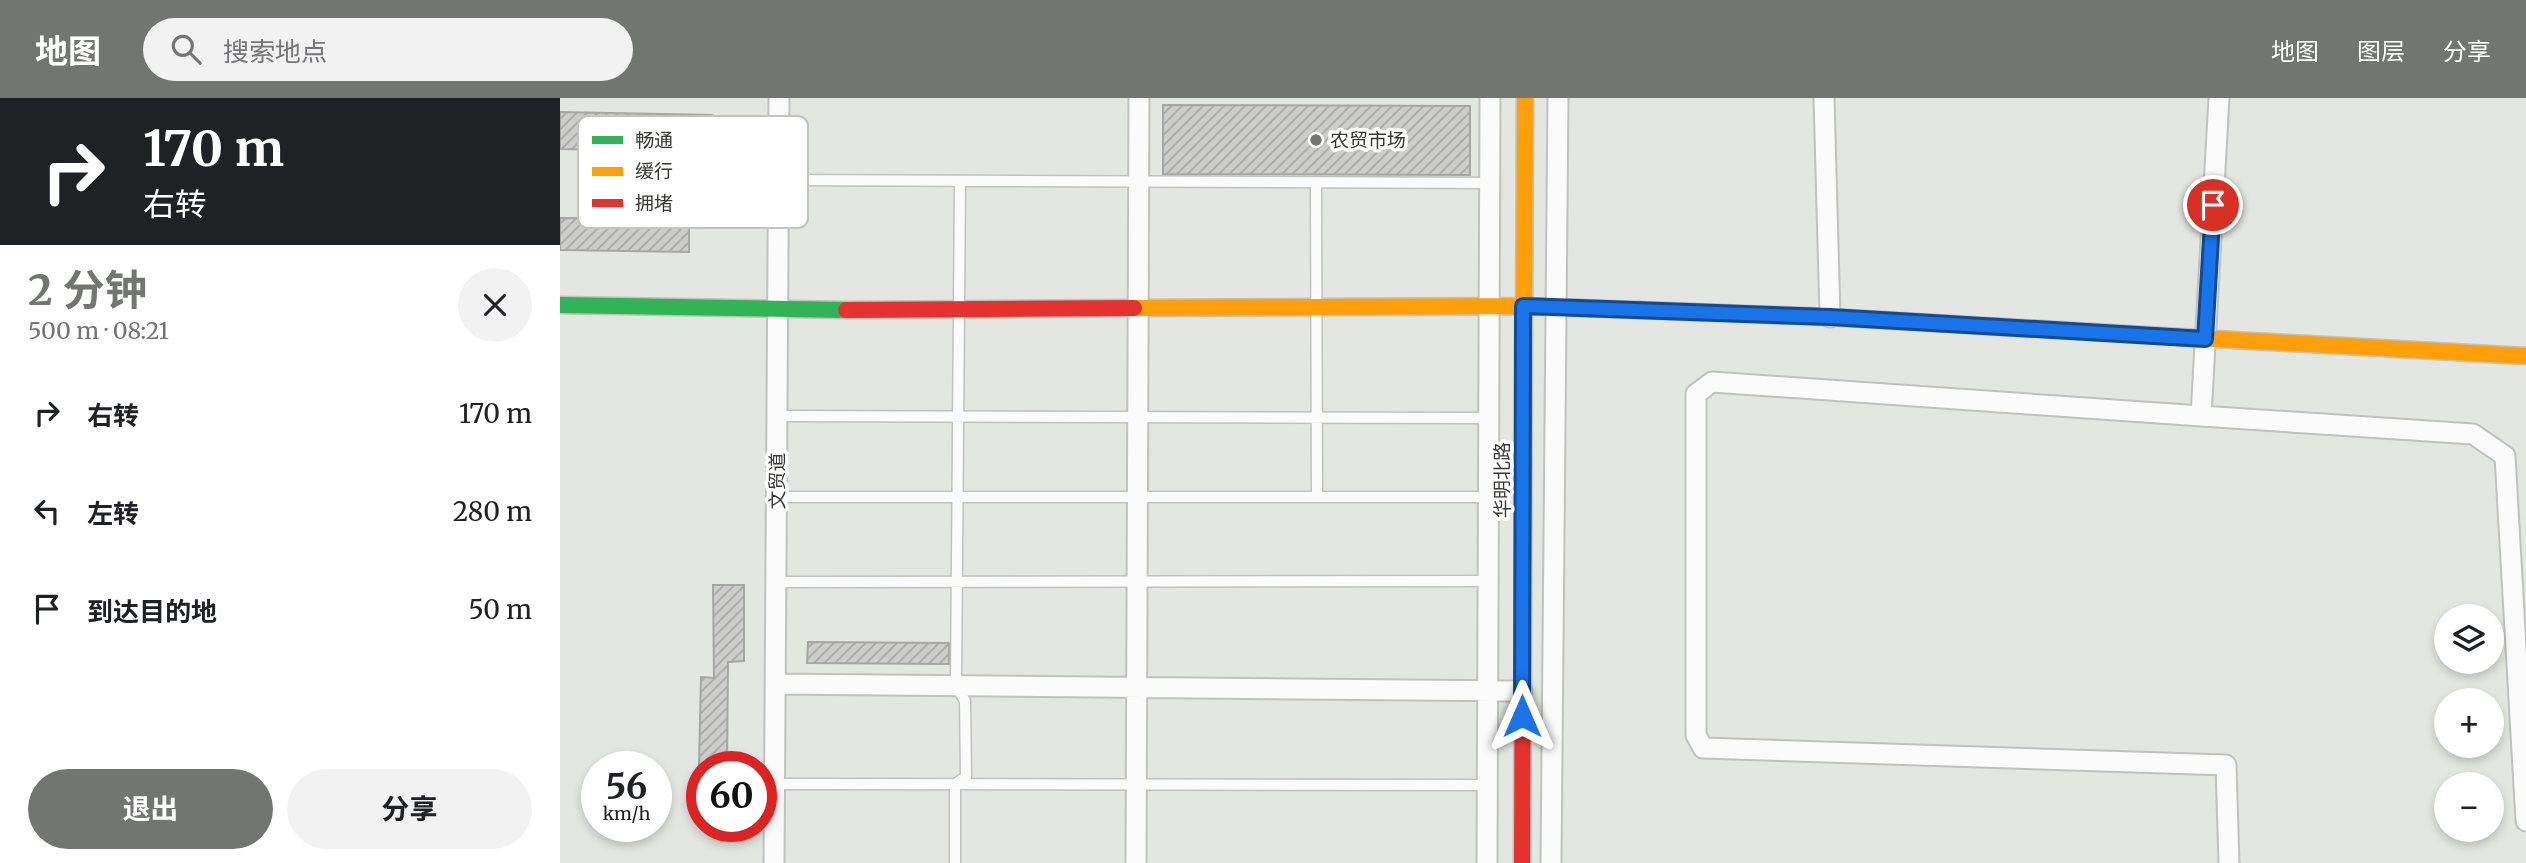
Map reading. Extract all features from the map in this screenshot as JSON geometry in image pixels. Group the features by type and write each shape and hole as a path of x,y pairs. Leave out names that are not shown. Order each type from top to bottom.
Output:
{"street":[{"name":"文贸道","path":"779,98 779,116"},
{"path":"1136,863 1139,98"},
{"path":"1487,863 1490,98"},
{"name":"华明北路","path":"1521,863 1525,98"},
{"path":"1551,863 1558,98"},
{"path":"1824,98 1830,317"},
{"path":"2202,416 2219,98"},
{"name":"文贸道","path":"775,751 779,228"},
{"path":"560,305 778,310 1523,306 1830,317 2526,356"},
{"path":"2229,863 2226,765 1703,748 1696,735 1696,394 1712,382 2473,434 2505,456 2526,821"},
{"path":"776,684 1522,691"},
{"name":"文贸道","path":"774,842 774,863"}],"lane":[{"path":"808,180 1489,184"},
{"path":"956,784 966,777 965,701 956,685 960,181"},
{"path":"1316,183 1317,497"},
{"path":"777,416 1488,418"},
{"path":"777,498 1488,497"},
{"path":"776,582 1488,581"},
{"path":"777,784 1487,785"},
{"path":"955,863 956,784"}],"building":[{"name":"农贸市场","path":"1163,105 1470,106 1470,175 1163,174"},
{"path":"560,112 712,115 578,116 578,149 560,149"},
{"path":"560,218 578,218 578,228 689,228 689,252 560,250"},
{"path":"713,585 744,585 744,661 728,662 727,751 699,751 701,677 714,678"},
{"path":"808,642 949,643 949,664 807,663"}],"traffic: fast":[{"path":"560,305 846,310"}],"traffic: slow":[{"path":"1524,334 1525,98"},
{"path":"1134,308 1523,306 1639,310"},
{"path":"2198,338 2526,356"}],"traffic: jam":[{"path":"846,310 1134,308"},
{"path":"1639,310 1830,317 2198,338"},
{"path":"1522,863 1524,334"}],"place":[{"name":"农贸市场","path":"1316,140"}],"route":[{"path":"1522,716 1523,306 1830,317 2205,339 2213,205"}]}
